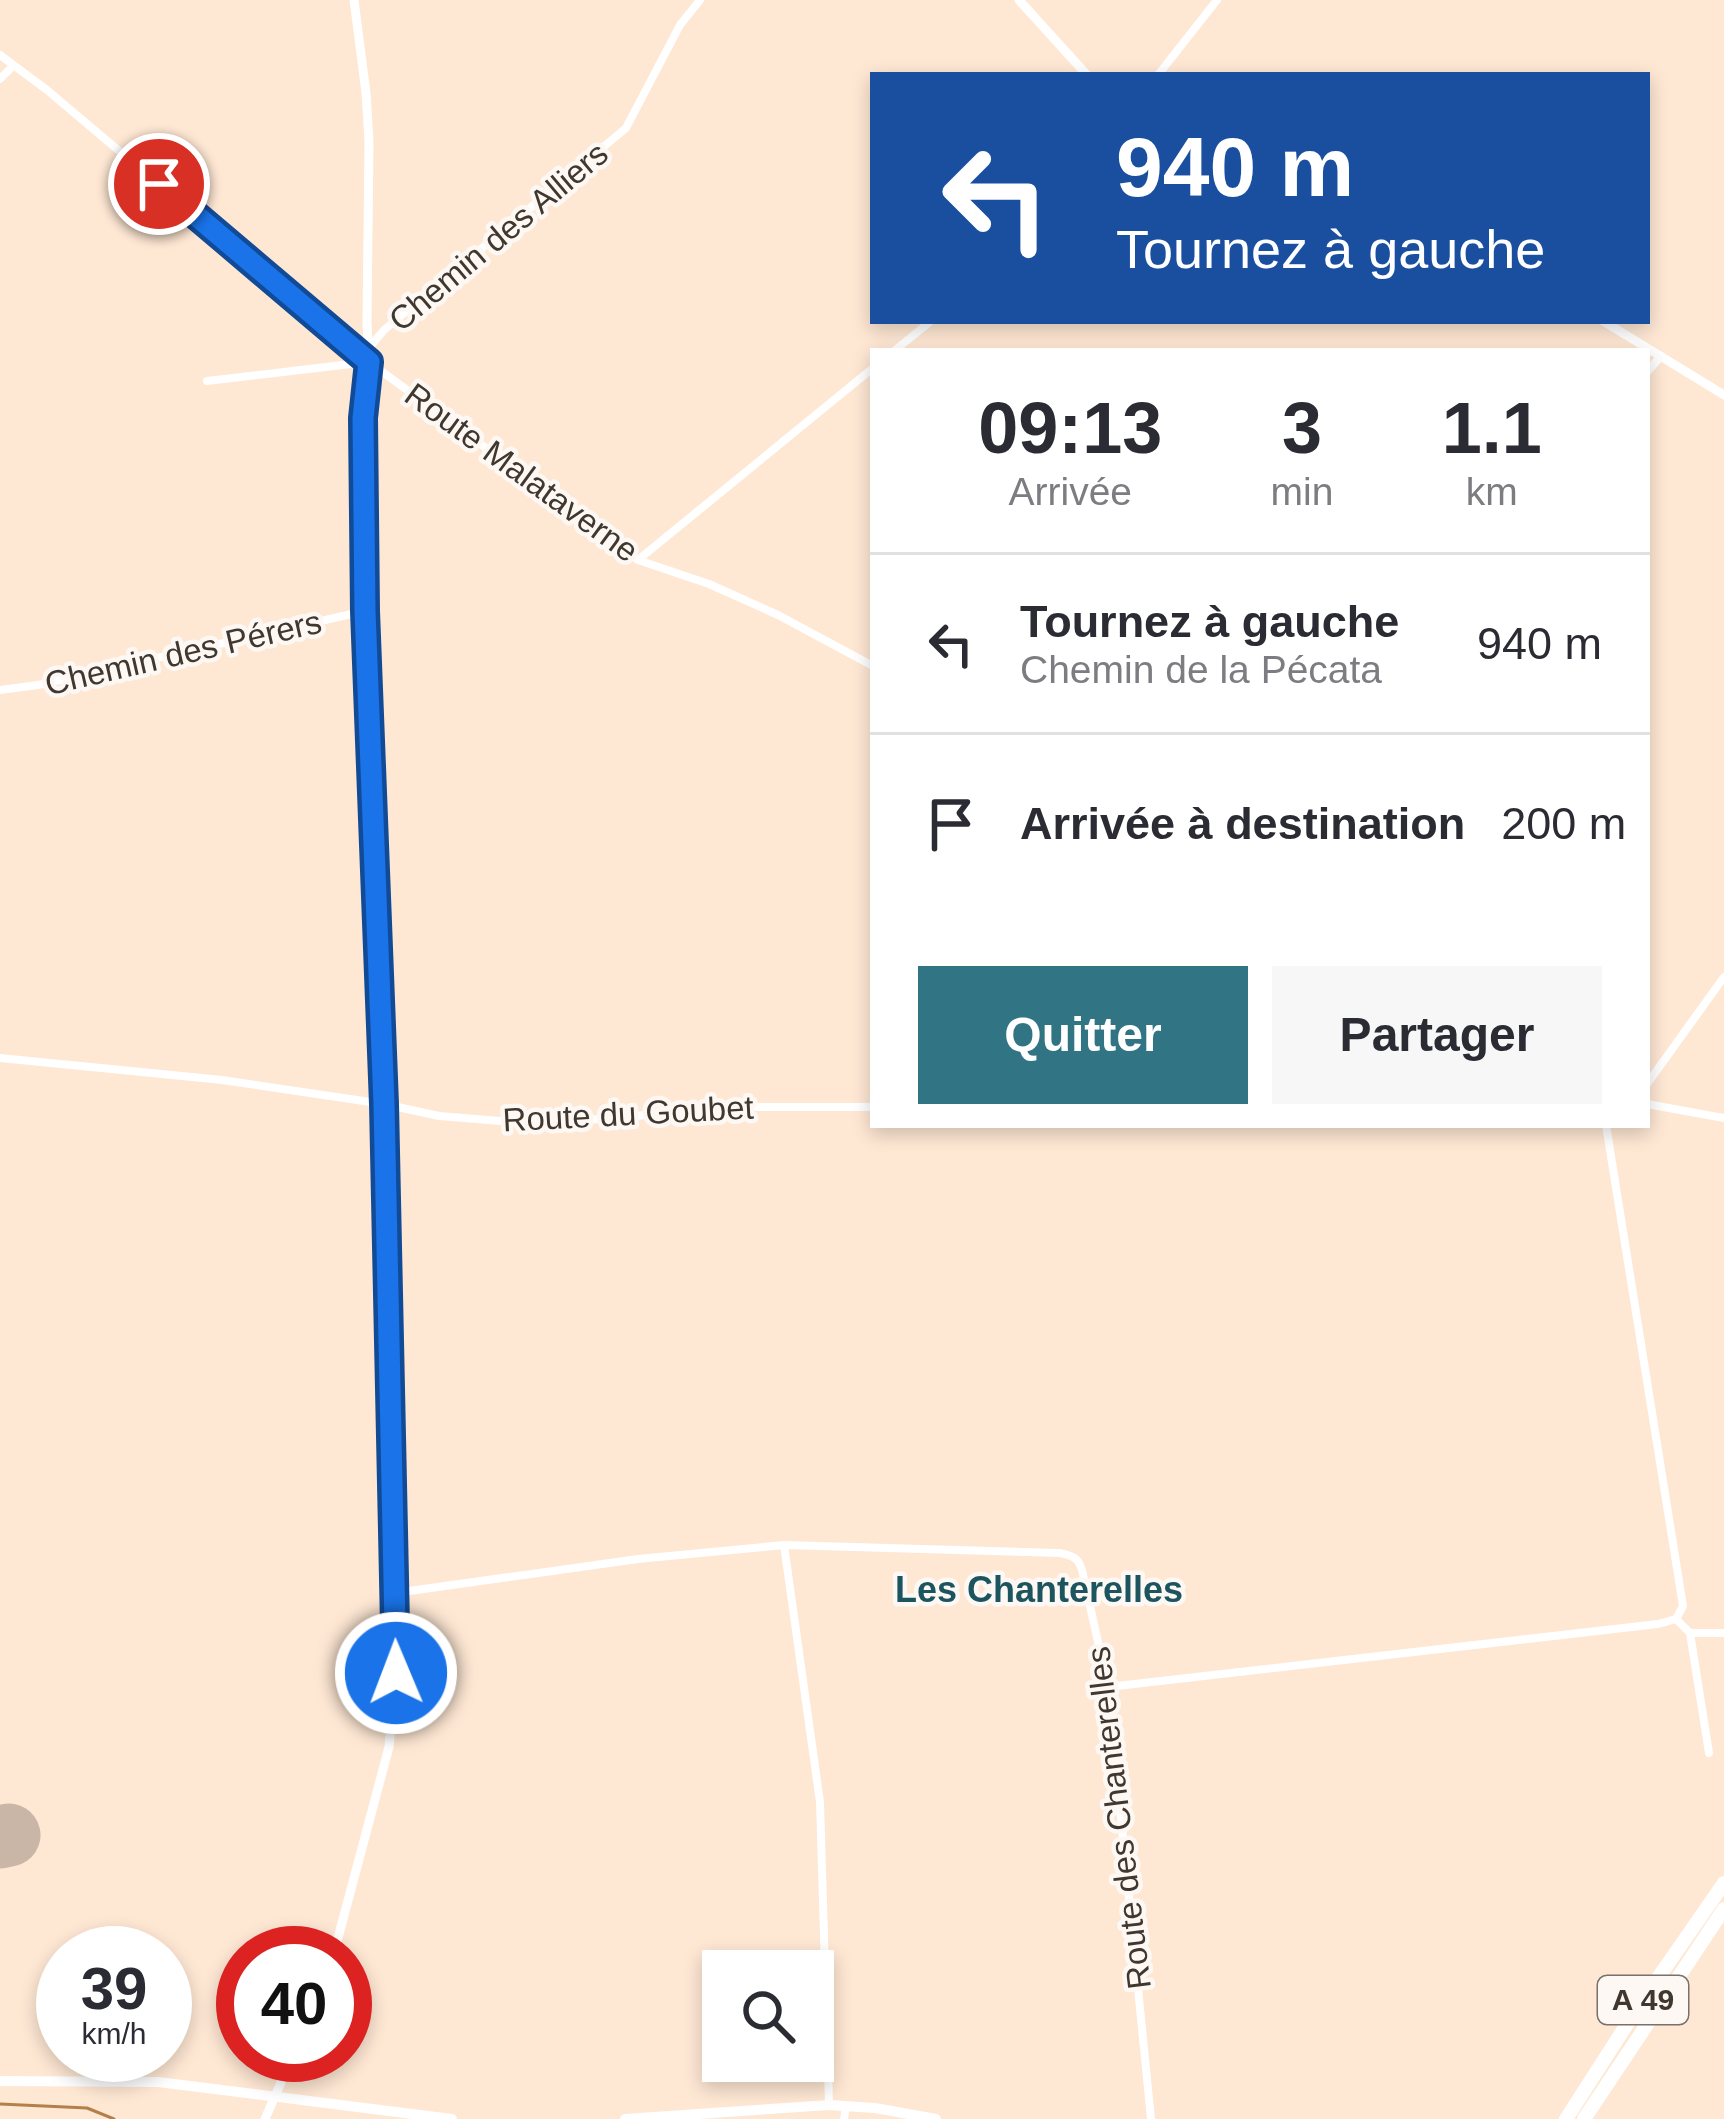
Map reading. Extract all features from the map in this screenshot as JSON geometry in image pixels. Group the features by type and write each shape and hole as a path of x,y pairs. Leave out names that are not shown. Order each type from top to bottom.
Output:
{"highway":[{"name":"A 49","path":"1566,2119 1724,1883"},
{"name":"A 49","path":"1584,2119 1724,1909"}],"main road":[{"path":"0,2081 158,2082 452,2119"},
{"path":"625,2119 829,2105 845,2112 936,2119"}],"street":[{"path":"341,1926 389,1747 396,1673 384,1104 365,611 363,418 369,362 369,141 354,0"},
{"name":"Chemin des Alliers","path":"368,350 385,330 626,128 680,25 700,0"},
{"path":"1019,0 1084,72"},
{"path":"1160,72 1217,0"},
{"name":"Route Malataverne","path":"0,55 369,362 638,560 709,584 778,615 870,664"},
{"path":"0,79 14,66"},
{"path":"898,348 927,324"},
{"path":"1608,324 1648,348"},
{"path":"1650,349 1724,395"},
{"path":"1650,369 1661,356"},
{"path":"207,382 369,362"},
{"path":"638,560 870,370"},
{"name":"Chemin des Pérers","path":"0,690 365,611"},
{"path":"1650,1080 1724,977"},
{"name":"Route du Goubet","path":"0,1058 222,1080 440,1116 527,1123 714,1107 870,1107"},
{"path":"1650,1105 1724,1118"},
{"path":"1108,1687 1676,1619 1683,1606 1606,1128"},
{"path":"784,1545 820,1802 829,2105"},
{"name":"Route des Chanterelles","path":"395,1593 638,1559 784,1545 1074,1556 1082,1570 1108,1687 1151,2119"},
{"path":"1676,1619 1690,1633 1709,1753"},
{"path":"1690,1633 1724,1633"},
{"path":"265,2119 282,2082"}],"shaded area":[{"path":"13,1813 17,1858 0,1860 0,1815"}],"waterway":[{"path":"0,2104 87,2108 114,2119"}],"runway":[{"path":"0,1837 9,1835"}],"district":[{"name":"Les Chanterelles","path":"1039,1589"}],"route":[{"path":"159,184 369,362 363,418 365,611 384,1104 396,1673"}]}
